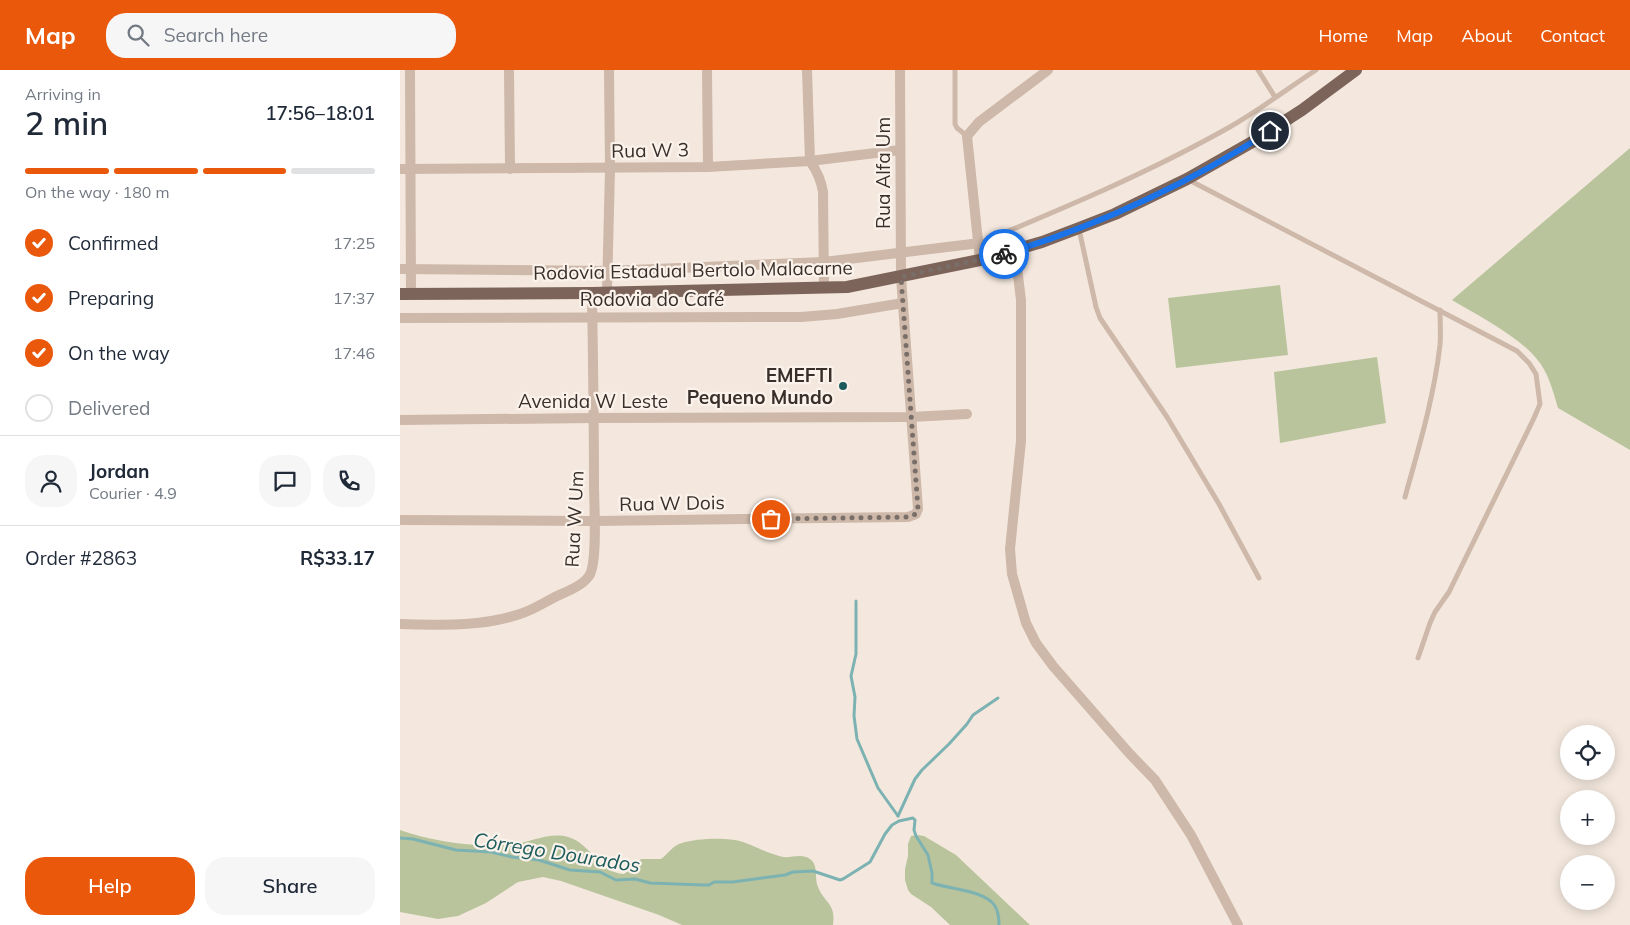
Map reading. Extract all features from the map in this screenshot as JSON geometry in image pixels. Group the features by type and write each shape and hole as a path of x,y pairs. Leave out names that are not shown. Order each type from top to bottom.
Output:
{"main road":[{"name":"Rodovia Estadual Bertolo Malacarne","path":"406,294 592,293 847,287 980,260 1042,242 1115,214 1187,179 1254,141 1302,110 1356,70"}],"street":[{"path":"406,294 411,269 405,169 410,70"},
{"path":"509,70 510,169"},
{"path":"607,292 610,70"},
{"path":"707,70 708,167"},
{"path":"808,70 810,161 818,172 822,187 824,288"},
{"name":"Rua Alfa Um","path":"900,70 901,277"},
{"path":"980,260 980,243 967,136 979,122 1048,70"},
{"name":"Rua W 3","path":"405,169 708,167 810,161 900,150"},
{"path":"400,269 607,271 824,262 980,243"},
{"path":"1015,251 1021,300 1021,441 1010,549 1012,574 1024,616 1036,643 1054,666 1129,753 1155,780 1191,834 1238,925"},
{"name":"Rua W Dois","path":"400,520 595,522 913,516 918,509 901,277"},
{"name":"Rua W Um","path":"400,624 472,624 522,614 582,583 591,573 595,522 592,293"},
{"name":"Rodovia do Café","path":"400,318 592,316 801,317 837,314 903,304"},
{"name":"Avenida W Leste","path":"400,420 910,417 967,414"}],"lane":[{"path":"955,70 955,124 967,136"},
{"path":"1258,70 1275,97"},
{"path":"980,243 1162,164 1229,127 1316,70"},
{"path":"1187,179 1517,351 1529,363 1536,374 1540,404 1449,592 1435,612 1418,658"},
{"path":"1079,228 1100,318 1166,417 1219,504 1259,578"},
{"path":"1406,497 1434,381 1440,344 1440,310"}],"green space":[{"path":"1630,148 1630,450 1558,408 1550,382 1536,358 1519,342 1497,326 1452,300"},
{"path":"1280,285 1288,355 1176,368 1168,298"},
{"path":"1377,357 1386,423 1280,443 1274,372"},
{"path":"400,830 442,841 486,845 521,843 548,836 568,837 583,845 608,869 624,874 641,859 661,859 682,843 713,839 737,840 778,856 804,856 810,859 815,868 818,887 833,912 833,925 682,925 659,915 561,881 543,877 518,882 486,903 458,916 438,919 400,912"},
{"path":"911,836 924,836 956,855 1030,925 950,925 931,907 911,894 905,880 905,869 908,844"}],"waterway":[{"path":"856,601 856,654 851,676 855,697 854,716 857,739 878,788 898,816"},
{"path":"898,816 915,779 922,770 949,744 973,715 998,698"},
{"name":"Córrego Dourados","path":"400,838 413,839 456,850 491,852 539,860 570,870 600,872 616,880 635,879 650,883 709,885 714,882 733,882 785,875 793,872 813,871 840,880 870,862 892,825 899,821 913,818 915,820 914,830 916,836 928,855 932,883 983,896 995,906 999,925"}],"way so far":[{"path":"771,519 908,517 916,514 918,509 901,277 1004,254"}],"place":[{"name":"EMEFTI Pequeno Mundo","path":"843,386"}],"route":[{"path":"1004,254 1042,242 1115,214 1187,179 1270,131"}]}
